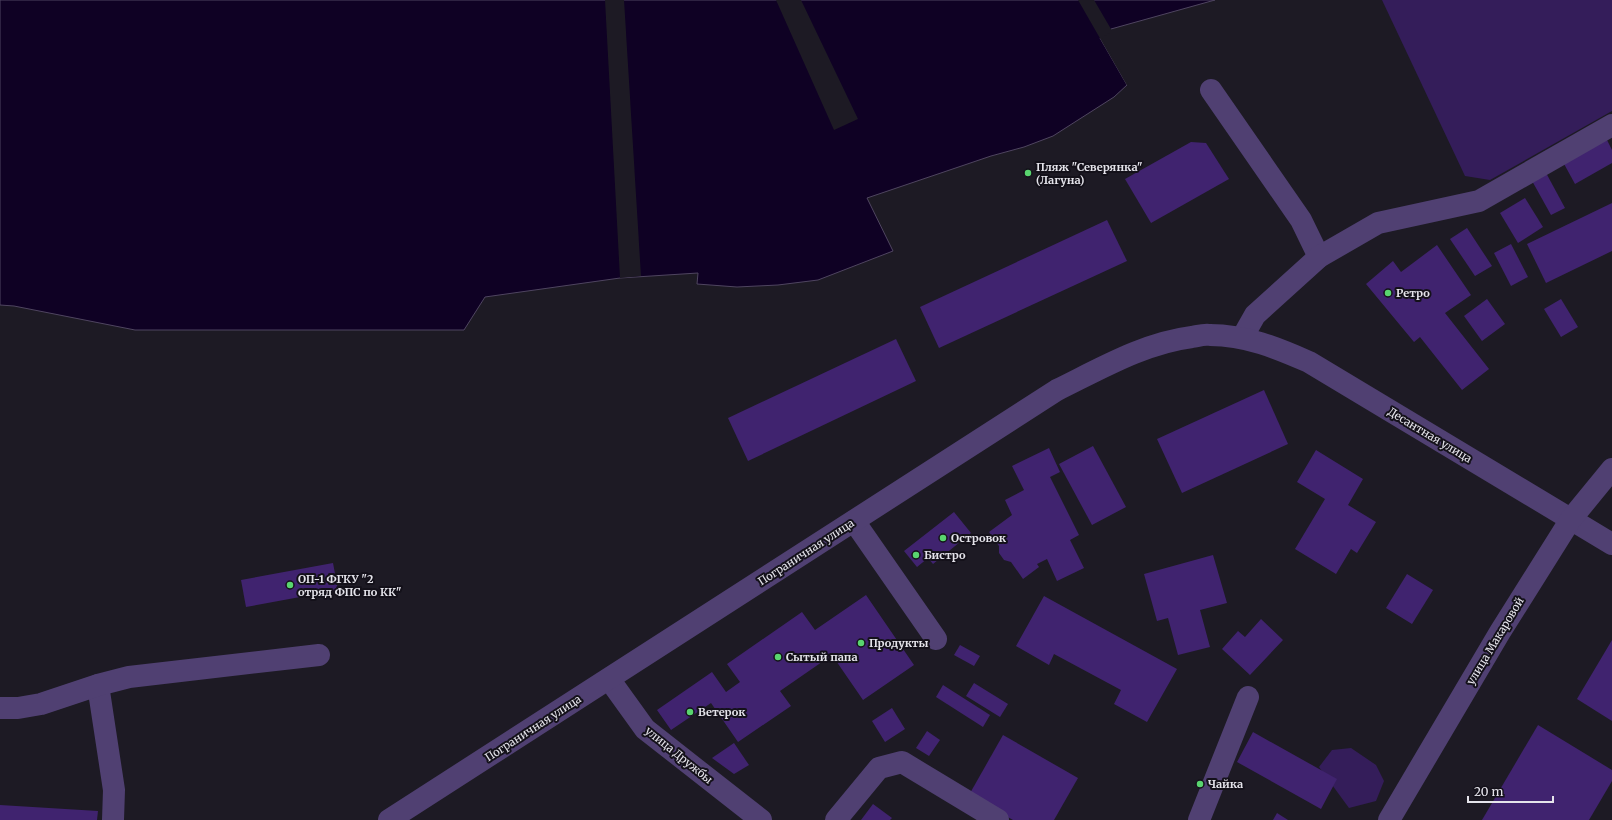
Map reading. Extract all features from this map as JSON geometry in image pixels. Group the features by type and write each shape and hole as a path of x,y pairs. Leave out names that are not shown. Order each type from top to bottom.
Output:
{"street":[{"path":"1211,90 1301,220 1319,257"},
{"path":"1242,338 1255,315 1319,257 1378,223 1479,200 1612,125"},
{"name":"Пограничная улица","path":"389,820 1057,390 1128,355 1172,340 1209,334 1242,338"},
{"name":"Десантная улица","path":"1242,338 1271,346 1309,362 1612,544"},
{"name":"улица Макаровой","path":"1389,820 1496,638 1571,519 1612,469"},
{"path":"854,521 936,639"},
{"path":"0,708 18,708 41,704 129,678 319,655"},
{"name":"улица Дружбы","path":"609,679 645,729 761,820"},
{"path":"98,686 114,790 114,820"},
{"path":"1199,820 1248,697"},
{"path":"836,820 879,768 902,762 998,820"}],"shaded area":[{"path":"0,0 1215,0 1111,29 1100,38 1127,85 1114,97 1053,136 1024,147 991,156 867,198 893,251 818,280 778,285 737,287 697,284 698,273 620,278 485,297 464,330 135,330 14,306 0,305"},
{"path":"1382,0 1612,0 1612,111 1490,180 1465,176"},
{"path":"1351,748 1376,765 1384,781 1376,801 1349,808 1319,767 1332,750"}],"pier":[{"path":"605,0 624,0 641,276 620,278"},
{"path":"776,0 801,0 858,119 834,130"},
{"path":"1078,0 1094,0 1111,29 1112,31 1102,38 1129,84 1128,87"}],"building":[{"path":"1606,138 1612,150 1612,163 1575,184 1563,162"},
{"path":"1191,142 1206,143 1229,179 1151,223 1125,179"},
{"path":"1545,171 1565,208 1551,215 1531,179"},
{"path":"1525,198 1543,227 1518,243 1500,213"},
{"path":"1612,203 1612,251 1546,283 1527,244"},
{"path":"1107,220 1127,261 939,348 920,307"},
{"path":"1467,228 1492,266 1475,276 1450,239"},
{"path":"1511,244 1528,277 1511,286 1494,253"},
{"path":"1437,245 1471,295 1445,313 1489,369 1462,390 1420,337 1414,342 1366,284 1393,261 1401,272"},
{"path":"1487,299 1505,324 1482,341 1464,316"},
{"path":"1561,299 1578,327 1561,337 1544,309"},
{"path":"896,339 916,381 748,461 728,418"},
{"path":"1264,390 1288,444 1182,493 1157,439"},
{"path":"1093,446 1126,507 1092,525 1059,464"},
{"path":"1049,448 1060,472 1050,477 1079,535 1070,540 1084,568 1057,581 1047,559 1037,564 1039,567 1023,579 1011,562 1004,560 999,553 999,546 989,532 1012,515 1005,500 1024,490 1012,466"},
{"path":"1316,450 1363,479 1348,505 1376,522 1357,553 1351,549 1336,574 1295,549 1325,499 1297,482"},
{"name":"Островок","path":"954,512 971,533 933,564 928,558 917,567 904,551"},
{"path":"1213,555 1227,603 1200,610 1210,647 1178,655 1168,618 1157,621 1144,574"},
{"name":"ОП-1 ФГКУ \"2 отряд ФПС по КК\"","path":"333,563 338,590 246,607 241,580"},
{"path":"1407,574 1433,590 1412,624 1386,608"},
{"path":"866,595 914,665 863,700 832,655 780,691 791,706 738,742 711,703 671,730 657,710 712,672 726,692 740,682 727,664 802,612 815,630"},
{"path":"1044,596 1177,669 1147,722 1114,704 1121,690 1054,654 1049,665 1016,646"},
{"path":"1261,619 1283,640 1250,675 1222,649 1238,631 1245,637"},
{"path":"1612,640 1612,721 1577,699"},
{"path":"960,645 980,656 974,666 954,655"},
{"path":"974,683 1008,704 1000,717 966,696"},
{"path":"943,685 990,715 983,727 936,697"},
{"path":"892,708 905,729 885,742 872,721"},
{"path":"1538,725 1612,770 1612,781 1589,820 1482,820"},
{"path":"927,731 940,740 929,756 916,748"},
{"path":"1253,732 1337,779 1321,809 1237,762"},
{"path":"1003,735 1078,778 1054,820 1013,820 969,795"},
{"path":"734,743 749,765 734,774 712,758"},
{"path":"873,804 892,818 890,820 861,820"},
{"path":"0,805 98,811 97,820 0,820"},
{"path":"1277,813 1288,820 1273,820"}],"place":[{"name":"Пляж \"Северянка\" (Лагуна)","path":"1028,173"},
{"name":"Ретро","path":"1388,293"},
{"name":"Островок","path":"943,538"},
{"name":"Бистро","path":"916,555"},
{"name":"ОП-1 ФГКУ \"2 отряд ФПС по КК\"","path":"290,585"},
{"name":"Продукты","path":"861,643"},
{"name":"Сытый папа","path":"778,657"},
{"name":"Ветерок","path":"690,712"},
{"name":"Чайка","path":"1200,784"}]}
